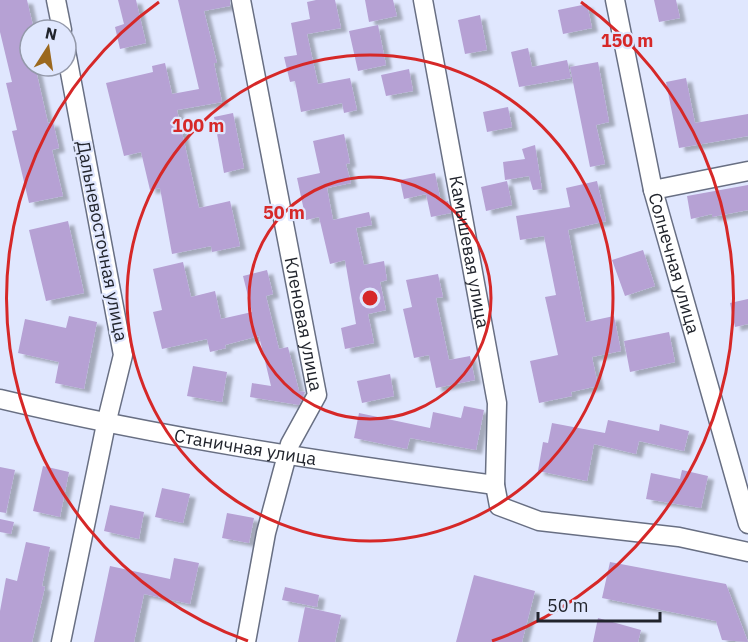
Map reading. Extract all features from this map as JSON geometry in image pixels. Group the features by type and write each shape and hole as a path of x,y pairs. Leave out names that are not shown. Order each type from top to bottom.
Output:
{"street":[{"path":"57,0 60,18"},
{"name":"Кленовая улица","path":"241,0 317,395 290,444 266,533 246,642"},
{"name":"Камышевая улица","path":"423,0 497,403 495,485 499,506 539,520 679,537 748,552"},
{"name":"Солнечная улица","path":"615,0 660,189 748,524"},
{"name":"Дальневосточная улица","path":"61,642 106,424 123,355 71,78"},
{"path":"660,189 748,171"},
{"name":"Станичная улица","path":"0,399 106,424 287,457 495,485"}],"building":[{"path":"0,0 27,0 31,18 18,18 18,78 38,78 48,123 53,122 59,148 52,150 63,196 29,203 12,131 17,130 6,83 12,82 0,32"},
{"path":"118,0 136,0 146,43 120,49 115,27 124,24"},
{"path":"178,0 230,0 230,6 204,11 217,63 214,63 222,102 177,110 199,208 230,201 240,246 212,252 211,246 172,254 160,188 150,190 141,152 124,156 106,83 153,72 152,66 165,63 172,94 199,89"},
{"path":"335,0 341,28 307,34 318,84 350,78 357,110 344,113 342,103 301,112 295,81 290,82 284,57 297,55 291,23 310,19 307,2"},
{"path":"365,0 393,0 397,16 369,22"},
{"path":"654,0 676,0 680,18 659,22"},
{"path":"587,4 592,28 563,34 558,10"},
{"path":"480,15 487,50 465,54 458,20"},
{"path":"378,25 386,65 358,71 349,31"},
{"path":"528,48 532,67 567,60 571,78 519,87 511,52"},
{"path":"598,62 609,122 596,125 605,164 590,167 570,67"},
{"path":"409,69 413,91 386,96 381,75"},
{"path":"686,78 695,123 748,114 748,136 679,148 666,82"},
{"path":"508,107 512,127 487,132 483,112"},
{"path":"233,113 244,168 224,173 214,117"},
{"path":"344,134 350,163 346,164 351,183 327,188 333,220 369,212 372,225 356,228 364,265 384,261 387,280 380,282 386,310 368,314 374,343 345,349 341,328 356,324 345,260 330,264 319,217 306,220 297,178 320,173 313,141"},
{"path":"535,145 542,189 533,190 529,176 505,180 503,162 525,159 522,149"},
{"path":"435,173 441,202 448,201 451,213 431,217 426,194 404,199 400,180"},
{"path":"507,181 512,205 486,211 481,187"},
{"path":"597,181 606,221 568,230 586,322 614,316 621,351 592,357 598,386 571,392 572,396 539,403 530,361 558,355 545,297 556,295 544,236 520,240 516,216 570,207 566,188"},
{"path":"748,185 748,210 691,219 687,196"},
{"path":"68,221 84,293 46,301 29,230"},
{"path":"643,250 655,286 625,296 612,260"},
{"path":"183,262 191,297 215,291 221,319 252,312 243,276 267,270 273,294 266,296 279,349 288,347 299,391 305,392 299,405 250,397 252,383 271,386 259,336 225,345 226,348 210,352 207,339 162,349 153,312 162,310 153,269"},
{"path":"438,274 443,297 436,298 449,360 470,356 475,380 436,388 429,355 414,358 403,309 412,307 406,280"},
{"path":"748,299 748,324 735,327 730,303"},
{"path":"69,316 97,322 84,389 55,383 59,362 18,353 25,319 66,328"},
{"path":"669,332 675,362 630,372 624,341"},
{"path":"193,366 227,372 222,402 187,396"},
{"path":"390,374 394,396 362,403 357,381"},
{"path":"464,406 484,410 476,450 410,438 407,449 354,438 359,413 430,428 433,412 461,418"},
{"path":"608,420 659,431 660,424 689,431 684,451 639,441 636,454 594,444 587,481 538,471 543,442 548,443 552,423 605,433"},
{"path":"43,466 69,472 60,517 33,511"},
{"path":"0,467 15,470 6,513 0,512"},
{"path":"682,470 708,476 701,508 646,499 651,473 680,479"},
{"path":"162,488 190,494 183,523 155,517"},
{"path":"110,505 144,512 139,539 104,531"},
{"path":"227,513 254,518 249,543 222,538"},
{"path":"0,519 14,522 11,534 0,532"},
{"path":"26,542 50,547 42,586 45,587 32,642 0,642 0,611 6,578 17,581"},
{"path":"174,558 199,563 190,604 144,594 134,642 94,642 110,566 170,579"},
{"path":"610,562 726,584 748,642 722,640 716,621 602,598"},
{"path":"474,575 535,591 522,642 456,642"},
{"path":"285,587 319,595 317,607 282,600"},
{"path":"305,607 341,615 335,642 298,642"},
{"path":"598,618 641,630 638,642 593,642"}]}
